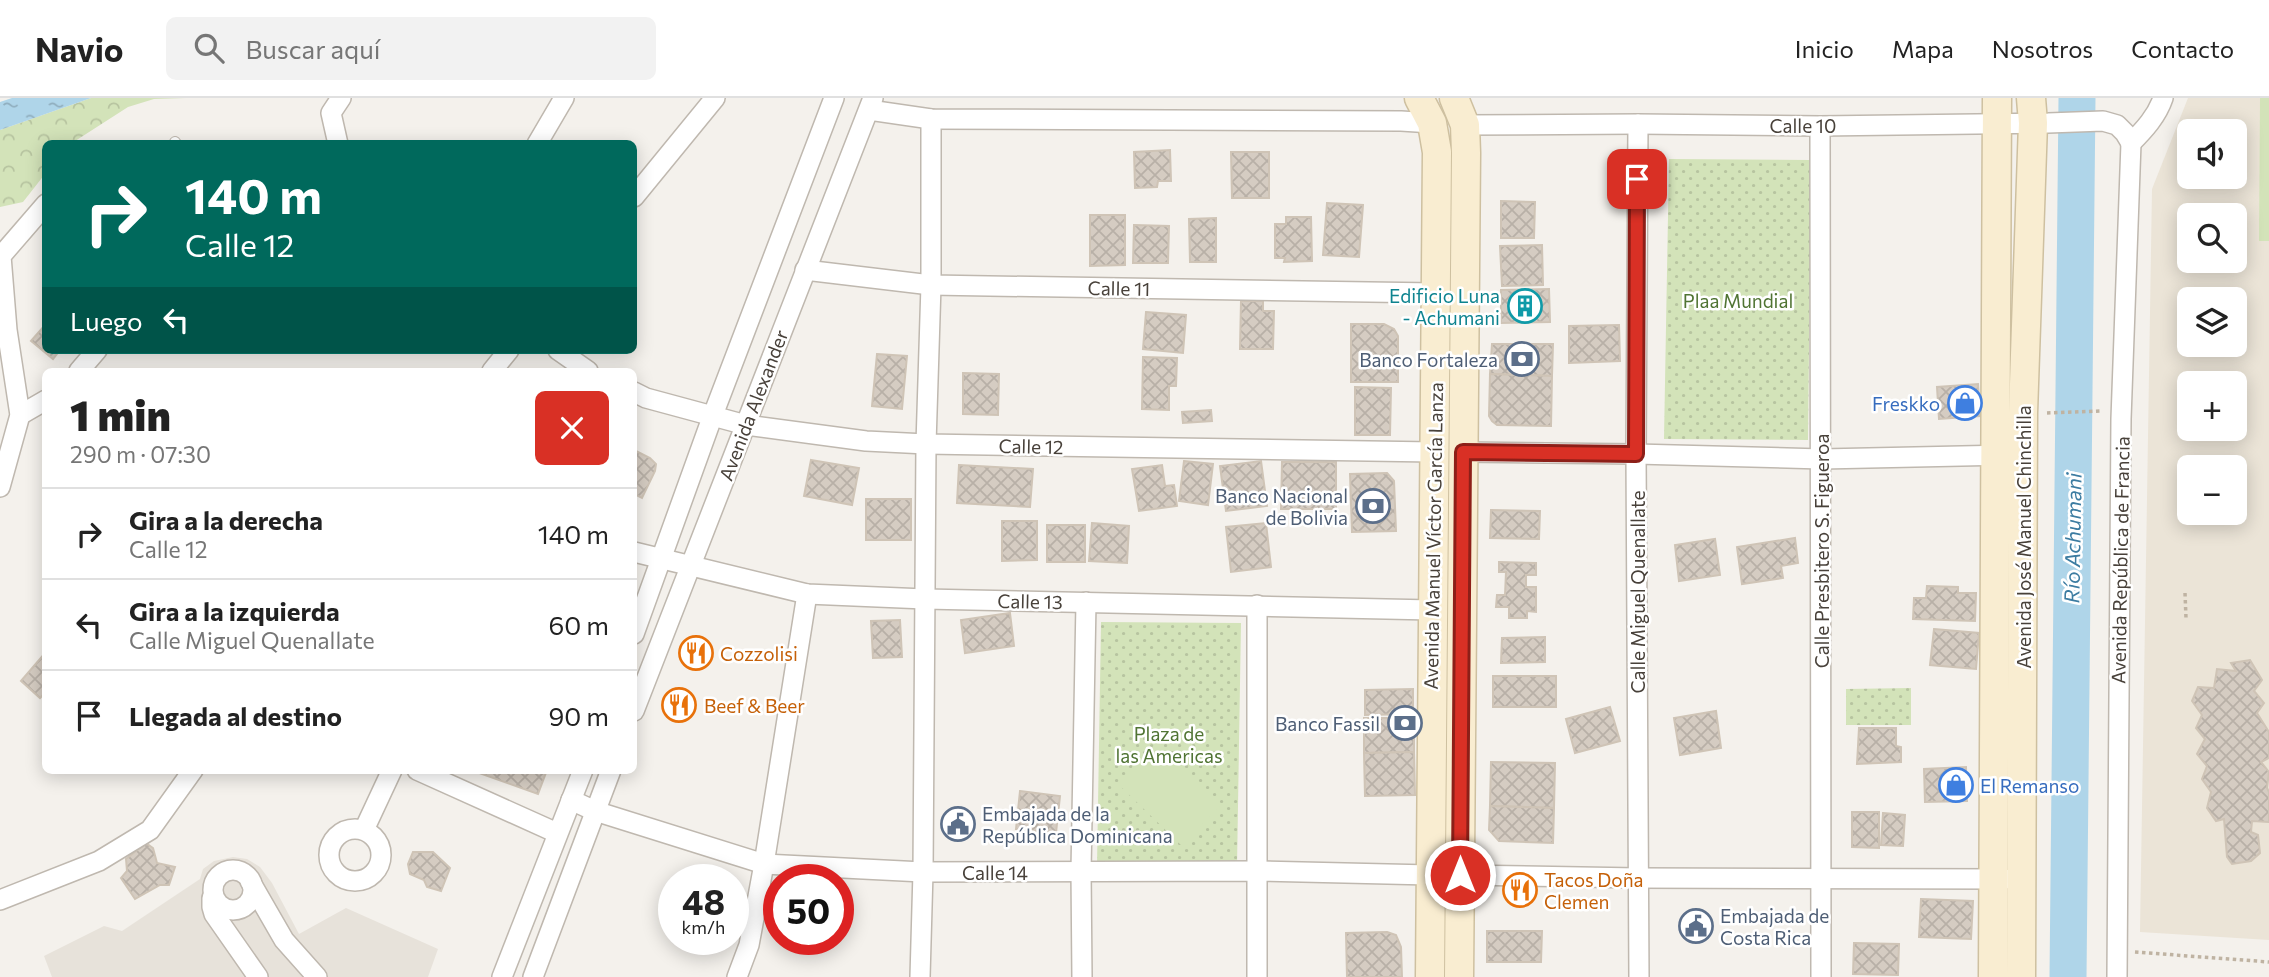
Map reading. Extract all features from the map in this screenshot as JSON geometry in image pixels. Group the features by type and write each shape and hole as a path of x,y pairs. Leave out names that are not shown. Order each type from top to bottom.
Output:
{"main road":[{"name":"Avenida Manuel Víctor García Lanza","path":"1419,98 1432,124 1437,152 1430,977"},
{"name":"Avenida Manuel Víctor García Lanza","path":"1454,98 1465,125 1466,153 1459,977"},
{"name":"Avenida José Manuel Chinchilla","path":"1997,111 2010,455 2009,878 2021,977"},
{"name":"Avenida José Manuel Chinchilla","path":"2010,455 2037,115"},
{"path":"1432,124 1465,125"},
{"path":"1435,293 1464,293"},
{"path":"1434,452 1463,452"},
{"path":"1432,610 1462,611"},
{"path":"1430,875 1460,875"},
{"name":"Avenida José Manuel Chinchilla","path":"1993,977 2009,878"}],"street":[{"path":"337,140 331,113 341,98"},
{"path":"539,140 564,98"},
{"path":"637,193 715,98"},
{"name":"Avenida Alexander","path":"637,626 713,415 834,98"},
{"path":"2131,143 2144,130 2163,98"},
{"path":"871,104 931,119 1401,121 1432,124"},
{"name":"Avenida Alexander","path":"637,703 871,104"},
{"name":"Calle 10","path":"1465,125 1820,126 1997,111 2103,121 2117,125 2131,143"},
{"path":"920,977 926,444 931,285 931,119"},
{"name":"Calle Miguel Quenallate","path":"1638,124 1636,454 1639,977"},
{"name":"Calle Presbitero S. Figueroa","path":"1820,126 1821,977"},
{"name":"Avenida República de Francia","path":"2117,977 2122,419 2131,143"},
{"path":"0,487 20,415 7,330 0,256 42,209"},
{"name":"Calle 11","path":"805,270 931,285 1435,293"},
{"path":"82,368 94,354"},
{"path":"494,368 506,354"},
{"path":"564,354 584,368"},
{"name":"Calle 12","path":"637,394 746,425 866,441 1434,452"},
{"path":"20,415 42,402"},
{"path":"1463,452 1822,459 2010,455"},
{"name":"Calle 13","path":"637,553 807,594 1432,610"},
{"path":"764,864 807,594"},
{"path":"1082,977 1081,871 1086,602"},
{"path":"1257,605 1257,977"},
{"path":"0,901 99,861 149,830 190,774"},
{"path":"365,830 390,774"},
{"path":"426,774 557,833"},
{"path":"502,977 582,774"},
{"path":"533,977 609,774"},
{"name":"Calle 14","path":"572,800 595,811 764,864"},
{"path":"737,977 749,946 763,869"},
{"name":"Calle 14","path":"854,869 923,872 1258,871 1430,875"},
{"path":"258,977 212,907 217,878 228,871 241,872 250,881 284,940 317,977"},
{"path":"1460,875 2009,878"},
{"path":"230,936 233,917 253,893 250,881"},
{"path":"213,890 217,903 222,907 235,910 255,905 268,912"}],"path":[{"path":"2039,414 2104,411"},
{"path":"2185,593 2186,618"},
{"path":"2118,950 2269,962"}],"shaded area":[{"path":"2188,98 2269,98 2269,940 2140,932 2152,189 2177,126 2177,189 2247,189 2247,119 2180,119"},
{"path":"233,857 247,859 260,867 272,883 299,934 346,908 438,949 428,977 52,977 44,956 104,926 122,931 200,879 203,869 214,861"}],"green space":[{"path":"91,98 186,98 154,99 128,107 77,140 42,140 42,178 23,202 0,207 0,130"},
{"path":"2260,98 2269,98 2269,241 2259,241"},
{"name":"Plaa Mundial","path":"1669,159 1811,160 1808,440 1664,439"},
{"name":"Plaza de las Americas","path":"1101,622 1241,623 1237,867 1097,866"},
{"path":"1911,688 1911,725 1846,725 1846,689"},
{"path":"1158,746 1220,806 1182,846 1120,786"}],"water":[{"path":"12,98 91,98 0,130 0,102"}],"building":[{"path":"1170,150 1171,181 1158,181 1157,187 1135,188 1134,152"},
{"path":"1231,152 1269,152 1269,198 1232,198"},
{"path":"1501,201 1535,202 1534,238 1501,238"},
{"path":"1327,203 1363,205 1359,257 1323,255"},
{"path":"1090,215 1125,215 1125,265 1090,266"},
{"path":"1286,217 1311,217 1312,261 1284,262 1285,258 1275,258 1275,224 1286,224"},
{"path":"1216,218 1216,262 1190,262 1189,219"},
{"path":"1134,225 1169,226 1168,263 1133,263"},
{"path":"1542,245 1543,285 1502,286 1500,246"},
{"name":"Edificio Luna - Achumani","path":"1549,289 1550,322 1501,323 1501,290"},
{"path":"1241,301 1263,301 1263,311 1274,311 1273,349 1240,349"},
{"path":"1146,312 1186,315 1183,353 1143,349"},
{"path":"1351,324 1384,324 1394,329 1398,336 1398,382 1351,382"},
{"path":"1619,325 1620,361 1569,363 1569,326"},
{"path":"42,329 42,350 31,341"},
{"name":"Banco Fortaleza","path":"1492,344 1553,344 1552,376 1490,374"},
{"path":"877,354 907,356 902,409 872,406"},
{"path":"1143,357 1177,358 1176,386 1169,386 1169,410 1142,409"},
{"path":"963,373 999,374 998,415 963,414"},
{"path":"1490,374 1552,376 1551,426 1497,425 1492,421 1489,416"},
{"path":"1978,384 1980,416 1939,419 1937,387"},
{"path":"1355,387 1391,388 1390,435 1355,435"},
{"path":"1211,410 1212,421 1183,423 1182,412"},
{"path":"637,452 656,464 642,498 637,496"},
{"path":"811,460 859,468 852,505 804,496"},
{"path":"1184,461 1213,464 1208,505 1179,501"},
{"path":"1261,461 1267,506 1226,511 1220,466"},
{"path":"1282,462 1336,462 1336,509 1281,509"},
{"path":"959,465 1033,469 1030,507 957,503"},
{"path":"1162,465 1165,486 1174,485 1177,506 1139,511 1132,469"},
{"name":"Banco Nacional de Bolivia","path":"1387,473 1394,481 1396,531 1352,532 1350,474"},
{"path":"866,499 911,499 911,540 866,540"},
{"path":"1491,510 1540,511 1539,539 1490,538"},
{"path":"1002,521 1037,521 1037,560 1002,561"},
{"path":"1092,523 1129,526 1127,563 1089,561"},
{"path":"1266,523 1271,567 1231,572 1226,527"},
{"path":"1047,525 1085,525 1085,562 1047,562"},
{"path":"1795,538 1798,563 1781,566 1783,578 1742,584 1737,547"},
{"path":"1715,539 1720,575 1679,581 1675,545"},
{"path":"1499,562 1536,563 1536,575 1526,575 1526,587 1536,587 1536,612 1527,611 1527,618 1509,618 1509,607 1496,607 1497,595 1505,595 1506,572 1499,572"},
{"path":"1927,586 1958,587 1958,593 1976,593 1975,621 1913,619 1914,598 1926,598"},
{"path":"1010,613 1014,646 965,653 961,620"},
{"path":"900,620 902,657 873,658 871,621"},
{"path":"1934,629 1979,633 1976,669 1930,665"},
{"path":"1545,637 1545,662 1501,663 1502,638"},
{"path":"42,657 42,696 40,698 21,681"},
{"path":"2250,660 2262,680 2254,691 2264,703 2257,713 2269,732 2269,758 2261,762 2269,772 2269,822 2252,821 2251,832 2258,835 2260,853 2251,861 2232,864 2227,857 2224,819 2216,821 2207,808 2211,792 2202,779 2207,766 2197,754 2205,739 2196,728 2202,715 2192,701 2198,687 2214,688 2217,669 2236,671 2231,663"},
{"path":"1493,676 1556,676 1556,707 1493,707"},
{"path":"1413,689 1413,714 1365,715 1365,690"},
{"path":"1610,707 1620,741 1575,753 1566,719"},
{"path":"1716,711 1721,748 1680,755 1674,718"},
{"path":"1364,718 1414,718 1414,752 1364,753"},
{"path":"1859,728 1896,728 1896,746 1901,747 1901,762 1857,764"},
{"path":"1414,752 1415,795 1365,796 1364,753"},
{"path":"1491,762 1555,763 1554,808 1490,806"},
{"path":"1966,767 1967,801 1925,802 1924,769"},
{"path":"482,774 546,774 538,794"},
{"path":"1020,791 1060,796 1056,833 1016,829"},
{"path":"1490,806 1554,808 1553,843 1499,841 1489,830"},
{"path":"1852,812 1879,812 1879,848 1852,847"},
{"path":"1883,813 1905,815 1903,846 1881,845"},
{"path":"146,843 153,848 157,863 175,867 169,885 160,885 135,899 121,878 127,871 126,859"},
{"path":"413,852 433,852 450,868 441,891 427,887 424,880 410,874 408,864"},
{"path":"1921,899 1973,901 1971,939 1919,937"},
{"path":"1487,931 1542,931 1541,962 1487,962"},
{"path":"1387,932 1396,935 1401,947 1402,977 1347,977 1346,933"},
{"path":"1854,943 1899,944 1898,975 1853,974"}],"waterway":[{"name":"Río Achumani","path":"2068,977 2077,98"}],"place":[{"name":"Edificio Luna - Achumani","path":"1525,306"},
{"name":"Banco Fortaleza","path":"1522,359"},
{"name":"Freskko","path":"1965,403"},
{"name":"Banco Nacional de Bolivia","path":"1373,506"},
{"name":"Cozzolisi","path":"696,653"},
{"name":"Beef & Beer","path":"679,705"},
{"name":"Banco Fassil","path":"1405,723"},
{"name":"El Remanso","path":"1956,785"},
{"name":"Embajada de la República Dominicana","path":"958,824"},
{"name":"Tacos Doña Clemen","path":"1520,890"},
{"name":"Embajada de Costa Rica","path":"1696,926"}],"route":[{"path":"1460,875 1463,452 1636,454 1637,179"}]}
